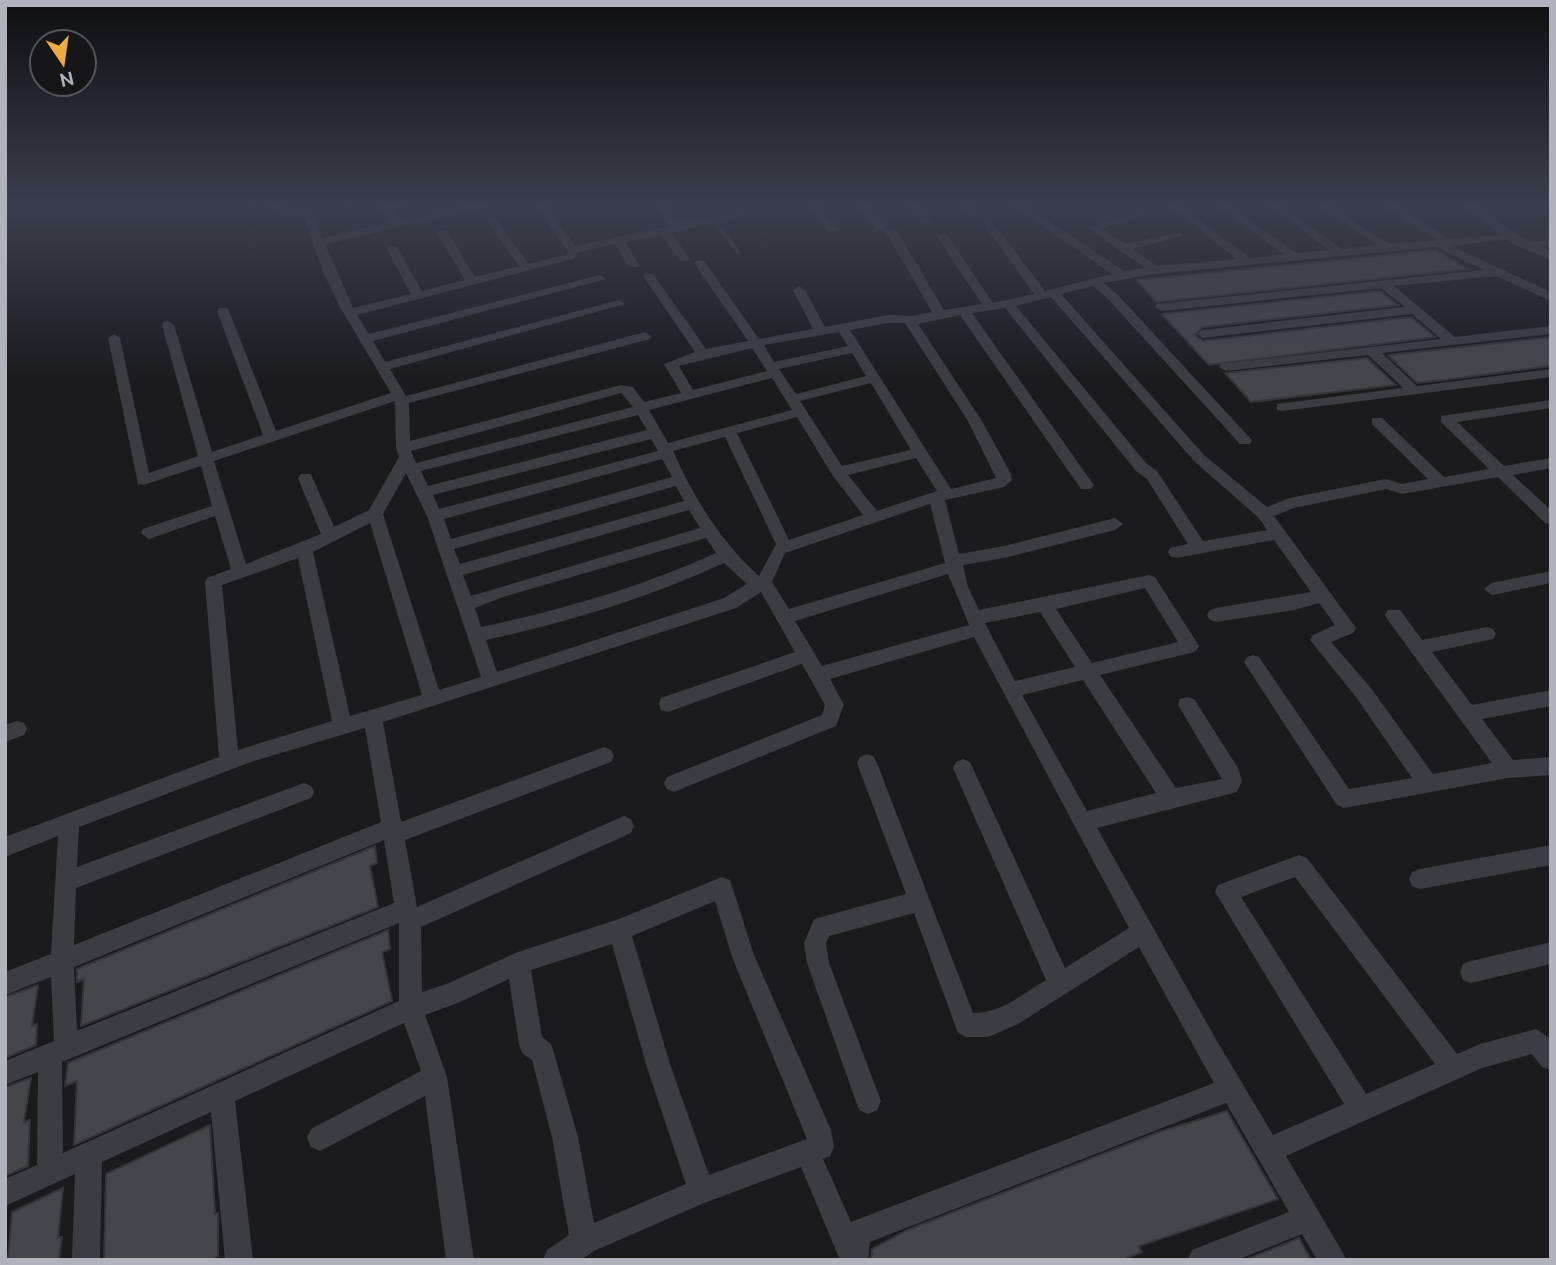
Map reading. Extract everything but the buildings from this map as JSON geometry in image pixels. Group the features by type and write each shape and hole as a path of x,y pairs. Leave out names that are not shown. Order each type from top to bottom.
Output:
{"street":[{"path":"326,263 349,313 400,398 407,458 435,516 491,681"},
{"path":"401,263 418,295"},
{"path":"461,263 471,281"},
{"path":"522,263 526,268"},
{"path":"349,313 545,263"},
{"path":"701,263 756,343 838,472 874,518"},
{"path":"907,263 939,313"},
{"path":"960,263 989,306"},
{"path":"1022,263 1199,458 1265,514 1347,628 1319,640 1363,692 1429,785"},
{"path":"1104,263 1122,275"},
{"path":"1145,263 1155,270"},
{"path":"689,394 671,364 703,354 820,330 888,319 912,320 939,313 1008,304 1122,275 1226,263"},
{"path":"1482,263 1551,298"},
{"path":"1161,307 1500,272"},
{"path":"649,276 703,354"},
{"path":"365,339 600,279"},
{"path":"1096,282 1113,297 1245,441"},
{"path":"1383,284 1452,341"},
{"path":"799,290 820,330"},
{"path":"382,368 619,304"},
{"path":"1008,304 1141,467 1152,475 1199,548"},
{"path":"963,310 1086,485"},
{"path":"1203,334 1414,310"},
{"path":"223,311 271,436"},
{"path":"5,847 229,762 730,603 761,583 779,549 942,496 999,483 1004,480 1004,474 912,320"},
{"path":"168,325 240,571"},
{"path":"842,327 875,378 942,496 960,587 1010,690 1231,1089 1333,1260"},
{"path":"1226,367 1551,330"},
{"path":"114,338 141,478 147,479 271,436 400,398 645,336"},
{"path":"407,458 646,407 773,369 856,348"},
{"path":"1372,351 1413,390"},
{"path":"1282,407 1551,373"},
{"path":"792,399 875,378"},
{"path":"229,762 214,582 304,550 375,514 407,458 621,389 628,390 646,407 655,433 726,555 761,583 785,617 835,705 829,720 674,783"},
{"path":"1549,516 1446,419 1551,404"},
{"path":"435,516 800,412"},
{"path":"1377,421 1440,482"},
{"path":"729,431 785,547"},
{"path":"422,493 655,433"},
{"path":"838,472 919,453"},
{"path":"1265,514 1290,503 1386,484 1402,489 1551,463"},
{"path":"306,478 330,537"},
{"path":"445,546 681,480"},
{"path":"454,572 694,503"},
{"path":"149,533 221,510"},
{"path":"375,514 433,699"},
{"path":"785,617 954,563 1115,524"},
{"path":"465,605 498,592 711,531"},
{"path":"1176,552 1278,534"},
{"path":"304,550 343,726"},
{"path":"475,635 620,596 685,575 726,555"},
{"path":"1492,589 1551,577"},
{"path":"818,675 976,623 1149,582 1190,646 1010,690"},
{"path":"1216,615 1323,596"},
{"path":"1044,605 1171,798"},
{"path":"1394,615 1508,769"},
{"path":"1417,648 1487,634"},
{"path":"668,704 806,655"},
{"path":"1254,662 1345,799 1508,769 1551,766"},
{"path":"1467,715 1551,698"},
{"path":"1082,822 1171,798 1230,786 1231,774 1187,705"},
{"path":"373,717 408,915 411,1008 435,1077 460,1260"},
{"path":"5,984 392,831 604,756"},
{"path":"867,764 966,1025 988,1025 1010,1016 1059,982 1143,932"},
{"path":"963,768 1059,982"},
{"path":"66,883 304,792"},
{"path":"50,1173 69,821"},
{"path":"5,1073 408,915 624,826"},
{"path":"1420,879 1551,855"},
{"path":"1361,1109 1226,892 1299,865 1453,1068"},
{"path":"5,1192 222,1096 411,1008 452,994 518,963 618,930 722,887 743,957 818,1130 821,1147 701,1191 584,1241 557,1260"},
{"path":"868,1101 818,963 815,943 822,927 920,901"},
{"path":"618,930 658,1064 701,1191"},
{"path":"1471,972 1551,953"},
{"path":"518,963 531,1044 541,1053 565,1137 584,1241"},
{"path":"1268,1151 1480,1056 1536,1041 1551,1058"},
{"path":"320,1138 435,1077"},
{"path":"850,1258 857,1233 1231,1089"},
{"path":"222,1096 239,1260"},
{"path":"807,1152 850,1258"},
{"path":"86,1260 89,1156"},
{"path":"1202,1260 1308,1218"}]}
